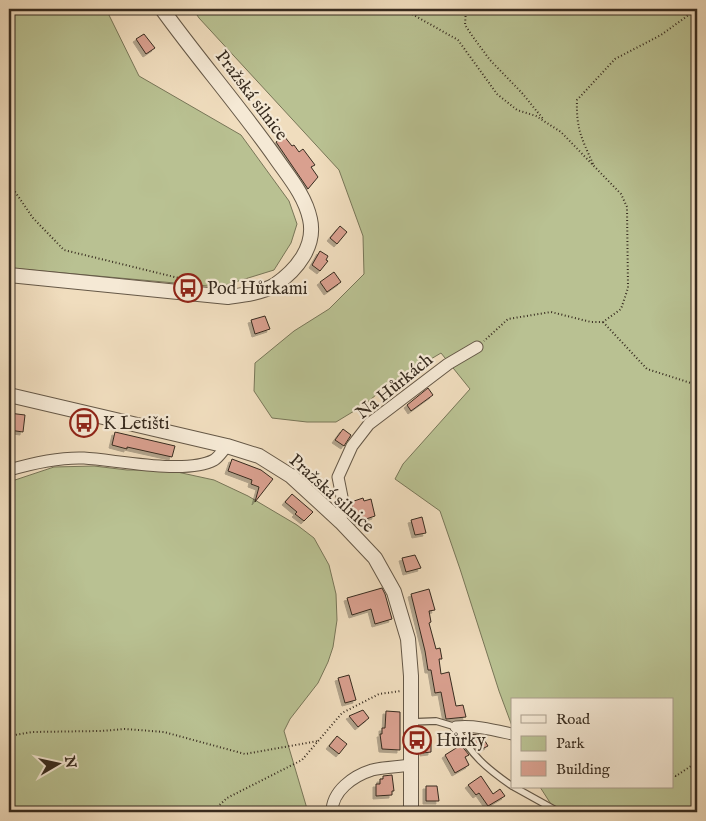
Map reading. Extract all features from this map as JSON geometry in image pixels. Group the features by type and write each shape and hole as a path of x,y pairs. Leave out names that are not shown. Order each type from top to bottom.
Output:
{"street":[{"name":"Pražská silnice","path":"9,275 228,296 251,294 274,285 297,266 310,245 310,220 303,197 252,124 162,9"},
{"name":"Na Hůrkách","path":"341,522 342,497 338,477 352,446 369,424 448,364 477,347"},
{"name":"Pražská silnice","path":"9,395 227,446 259,456 291,476 341,522 375,558 394,592 408,639 411,689 411,812"},
{"path":"9,470 36,462 83,458 124,463 178,466 198,465 215,460 227,446"},
{"path":"456,726 486,728 511,734"},
{"path":"332,812 336,795 347,783 372,770 411,765"}],"lane":[{"path":"410,722 436,721 456,726 474,756 486,768 511,786"},
{"path":"515,788 559,812"}],"path":[{"path":"403,9 458,40 498,94 518,110 536,116 562,132 621,194 627,207 628,288 621,308 603,322 591,322 551,312 508,319 477,347"},
{"path":"466,9 465,25 473,37 490,60 522,93 546,122"},
{"path":"594,166 578,131 576,118 577,100 615,58 661,35 697,9"},
{"path":"9,183 33,218 64,250 194,282"},
{"path":"603,322 647,369 697,385"},
{"path":"212,812 227,798 302,760 342,713 380,694 411,689"},
{"path":"9,736 32,732 125,729 164,732 245,754 318,741"},
{"path":"674,775 676,776 697,762"}],"green space":[{"path":"9,9 106,9 139,76 241,135 289,201 297,224 291,243 274,270 219,287 9,268"},
{"path":"193,9 697,9 697,812 556,812 541,788 674,788 674,698 511,698 511,723 440,511 395,479 403,464 470,389 441,353 389,384 364,405 336,422 307,422 272,418 254,391 255,363 294,331 329,309 364,274 363,236 339,170 199,18"},
{"path":"94,466 127,470 168,470 214,480 248,496 297,525 314,538 329,565 336,594 337,620 333,647 318,683 290,719 284,731 308,812 9,812 9,482 54,467"}],"building":[{"path":"144,34 155,48 146,54 136,39"},
{"path":"284,136 299,152 303,149 315,165 311,167 318,177 308,189 276,142"},
{"path":"340,226 347,232 337,244 330,238"},
{"path":"320,251 328,256 326,260 328,261 320,271 312,265"},
{"path":"334,272 341,282 327,292 320,282"},
{"path":"265,316 270,329 255,334 251,320"},
{"path":"428,388 433,395 411,411 407,405"},
{"path":"9,413 25,415 23,432 9,430"},
{"path":"343,429 351,435 344,446 335,440"},
{"path":"115,432 175,446 172,457 112,445"},
{"path":"232,459 261,470 273,479 255,502 259,487 251,484 252,480 228,471"},
{"path":"292,494 313,512 304,521 285,502"},
{"path":"363,498 364,501 371,499 375,516 357,522 351,502"},
{"path":"422,517 426,533 415,535 411,520"},
{"path":"415,555 421,568 406,572 402,558"},
{"path":"382,588 392,619 375,624 371,609 352,615 347,598"},
{"path":"429,589 435,610 429,611 431,622 429,623 436,649 440,648 442,659 439,659 441,674 449,672 456,706 463,705 466,717 446,719 441,692 435,693 431,670 428,670 411,594"},
{"path":"349,675 356,700 345,703 338,678"},
{"path":"363,710 369,718 358,727 349,716"},
{"path":"386,711 400,712 400,750 382,749 380,734 382,734 382,728 385,728"},
{"path":"467,734 482,736 488,746 478,751"},
{"path":"337,736 347,744 339,754 329,746"},
{"path":"431,740 431,752 423,753 423,741"},
{"path":"461,745 469,755 465,757 469,765 455,773 445,755"},
{"path":"392,775 394,791 392,791 392,795 376,796 376,784 380,784 380,779 383,779 383,776"},
{"path":"481,776 493,794 500,789 505,796 488,806 479,793 476,795 468,785"},
{"path":"426,786 437,786 439,801 426,801"}],"place":[{"name":"Pod Hůrkami","path":"188,288"},
{"name":"K Letišti","path":"84,423"},
{"name":"Hůrky","path":"417,740"}]}
